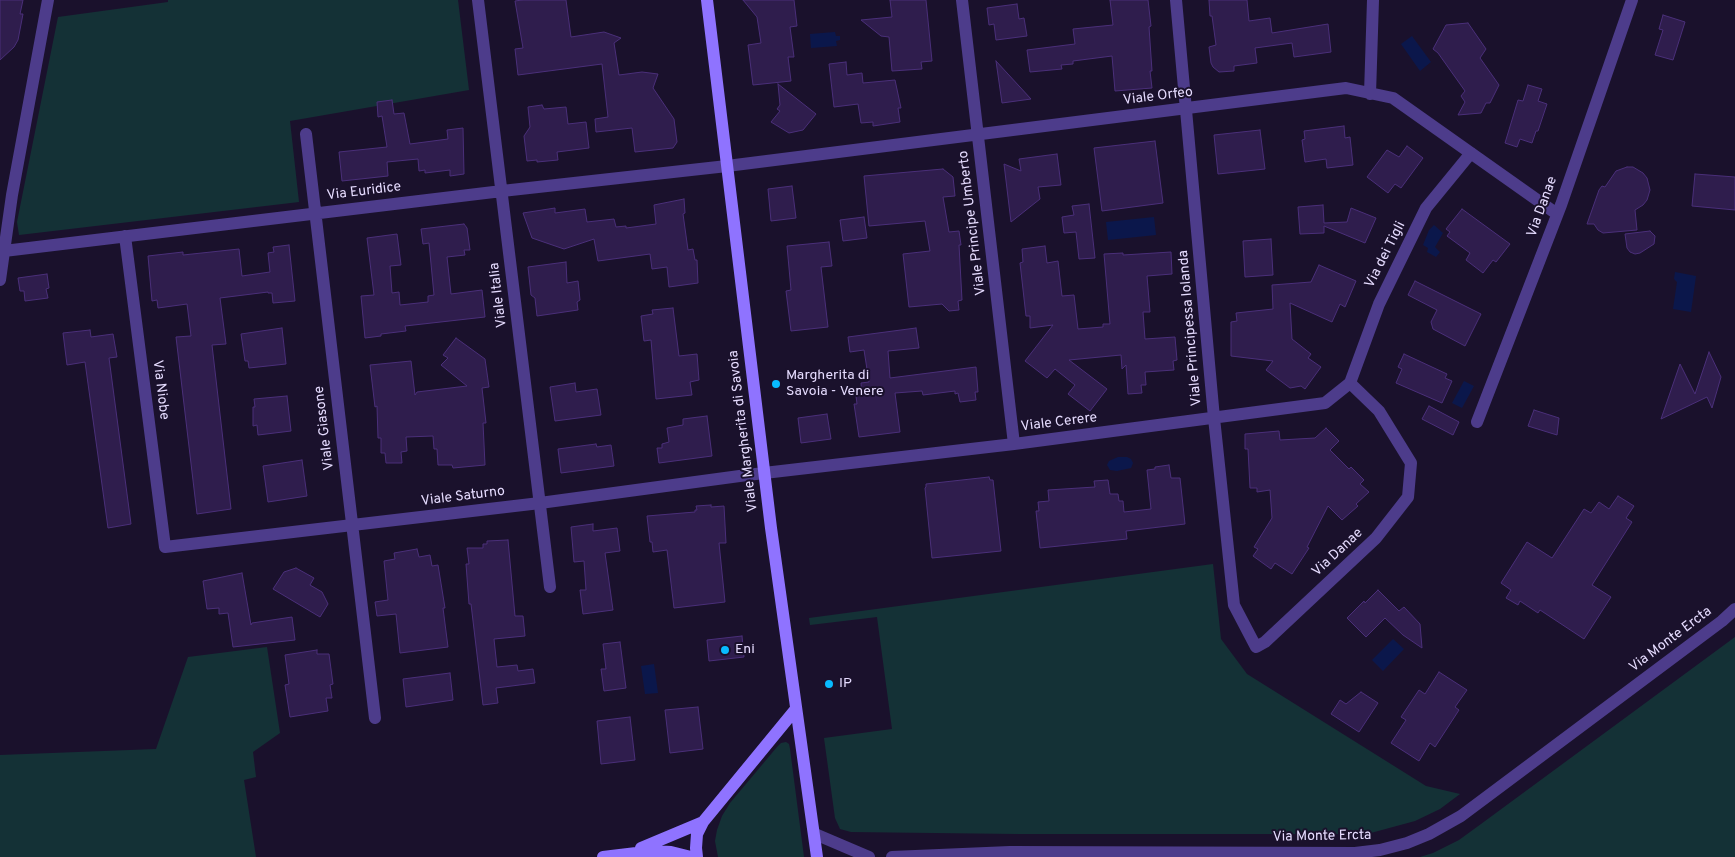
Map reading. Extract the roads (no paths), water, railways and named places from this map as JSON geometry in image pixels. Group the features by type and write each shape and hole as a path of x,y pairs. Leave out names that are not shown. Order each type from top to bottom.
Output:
{"street":[{"path":"0,280 9,215 48,0"},
{"name":"Viale Italia","path":"478,0 550,587"},
{"name":"Viale Margherita di Savoia","path":"707,0 764,473 817,857"},
{"name":"Viale Principe Umberto","path":"962,0 1014,444"},
{"name":"Viale Principessa Iolanda","path":"1176,0 1214,418 1234,605 1256,647"},
{"path":"1370,94 1373,0"},
{"name":"Via Danae","path":"1477,422 1557,214 1632,0"},
{"name":"Viale Orfeo","path":"727,166 1185,110 1346,88 1393,98 1557,214"},
{"name":"Viale Giasone","path":"306,134 375,718"},
{"name":"Via dei Tigli","path":"1350,383 1379,304 1426,208 1471,152"},
{"name":"Via Euridice","path":"4,250 502,190 727,166"},
{"path":"0,205 9,215"},
{"name":"Via Niobe","path":"125,236 165,548"},
{"name":"Via Danae","path":"1256,647 1265,642 1376,538 1408,497 1411,464 1379,411 1350,383"},
{"name":"Viale Cerere","path":"764,473 1014,444 1325,403 1350,383"},
{"name":"Viale Saturno","path":"165,548 540,503 764,473"},
{"name":"Via Monte Ercta","path":"892,857 1010,852 1355,853 1380,850 1407,843 1429,834 1461,816 1714,627 1735,609"},
{"path":"698,857 696,848 697,834 703,822 796,710"},
{"path":"780,728 790,725 796,727 800,733"},
{"path":"626,853 703,822"},
{"path":"815,834 869,857"},
{"path":"603,857 652,851 671,852 691,857"}],"place":[{"name":"Margherita di Savoia - Venere","path":"776,384"},
{"name":"Eni","path":"725,650"},
{"name":"IP","path":"829,684"}]}
